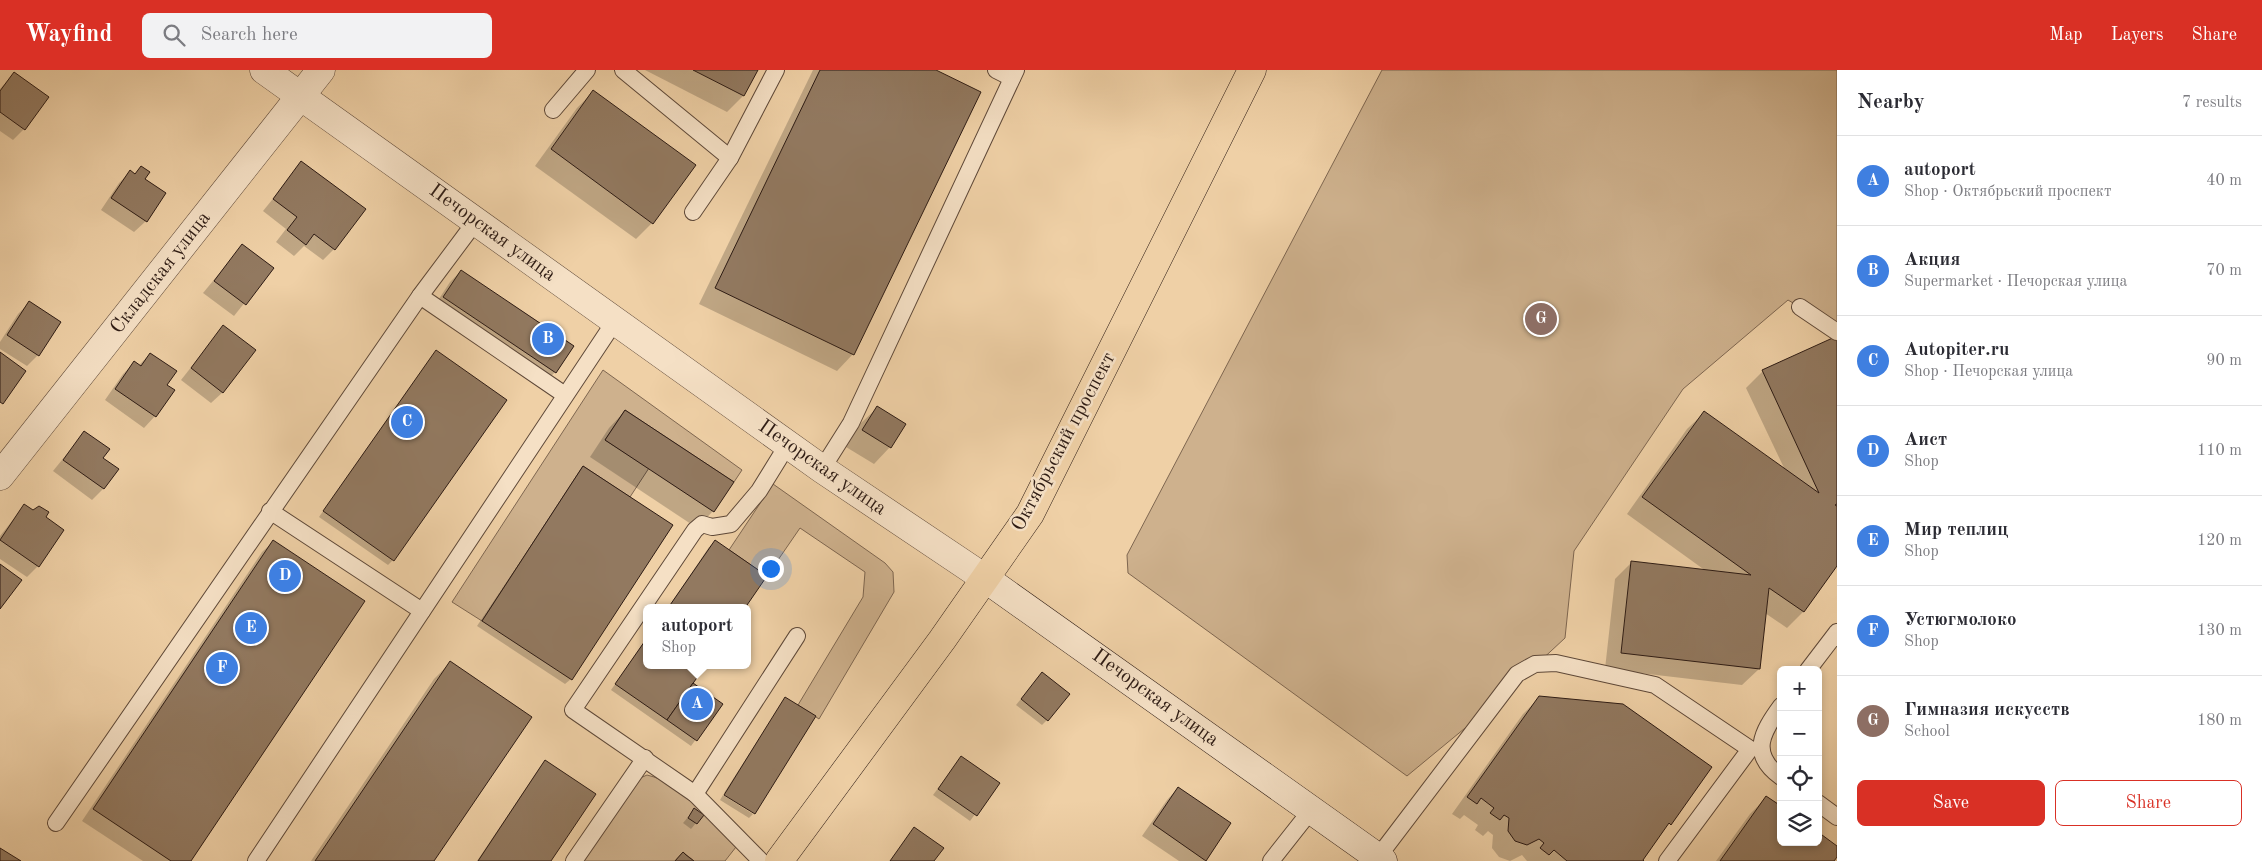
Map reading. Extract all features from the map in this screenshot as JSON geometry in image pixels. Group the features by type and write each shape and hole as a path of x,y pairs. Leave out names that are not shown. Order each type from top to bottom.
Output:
{"main road":[{"name":"Октябрьский проспект","path":"779,861 986,579 1030,514 1252,70"}],"street":[{"name":"Печорская улица","path":"264,70 822,469 986,579 1381,859"},
{"name":"Складская улица","path":"0,476 321,70"}],"lane":[{"path":"553,110 587,70"},
{"path":"623,70 730,158"},
{"path":"693,212 730,158 776,70"},
{"path":"822,469 851,423 1014,74 996,70"},
{"path":"56,823 270,510 420,296 476,221"},
{"path":"420,296 566,395"},
{"path":"1800,306 1837,332"},
{"path":"256,861 615,321"},
{"path":"645,604 695,530 702,524 712,527 731,524 759,491 788,444"},
{"path":"270,510 422,611"},
{"path":"643,607 574,710 695,794 760,861"},
{"path":"1811,666 1837,632"},
{"path":"695,794 797,636"},
{"path":"1381,859 1517,674 1535,664 1556,663 1655,684 1756,748 1772,771 1777,774"},
{"path":"1667,861 1756,748 1766,726 1777,711"},
{"path":"574,861 645,758"},
{"path":"1822,807 1837,817"},
{"path":"1271,861 1312,809"}],"shaded area":[{"path":"1382,70 1837,70 1837,329 1788,300 1683,389 1574,551 1565,638 1493,705 1407,776 1128,573 1127,555"},
{"path":"603,370 742,470 734,482 625,410 605,440 649,468 630,497 583,466 482,621 452,602"},
{"path":"773,484 885,563 893,572 894,592 819,719 798,705 863,597 865,572 800,528 767,576 729,550"},
{"path":"647,775 673,786 685,795 696,804 736,847 725,861 694,861 683,852 675,861 583,861 638,779"}],"building":[{"path":"693,70 758,70 744,96"},
{"path":"820,70 936,70 981,92 854,355 715,288"},
{"path":"14,72 49,97 25,130 0,112 0,91"},
{"path":"593,90 696,165 653,224 551,149"},
{"path":"301,161 366,209 335,250 314,234 306,245 287,230 297,217 273,199"},
{"path":"141,166 150,172 145,179 166,193 147,222 111,198 130,170 135,174"},
{"path":"242,244 274,268 246,305 214,281"},
{"path":"461,270 574,346 556,373 443,297"},
{"path":"29,301 61,322 39,356 7,335"},
{"path":"223,325 256,350 223,393 191,368"},
{"path":"1837,336 1837,504 1835,505 1837,506 1837,566 1804,612 1769,588 1760,669 1621,653 1631,561 1751,575 1642,497 1704,411 1819,493 1762,370"},
{"path":"436,350 507,400 394,561 323,511"},
{"path":"0,352 26,371 3,404 0,402"},
{"path":"150,353 177,371 167,385 175,390 156,417 115,389 134,361 141,366"},
{"path":"877,406 906,424 891,448 862,430"},
{"path":"625,410 734,482 714,512 605,440"},
{"path":"84,431 110,449 103,458 119,469 104,489 63,460"},
{"path":"583,466 673,525 572,680 482,621"},
{"path":"24,504 33,510 39,506 49,512 46,517 64,530 39,567 0,540"},
{"path":"273,540 365,601 191,861 171,861 93,809"},
{"path":"715,540 767,576 748,604 671,604"},
{"path":"0,564 22,580 0,609"},
{"path":"643,644 643,669 703,669 667,720 615,684"},
{"path":"450,661 532,717 434,861 315,861"},
{"path":"1042,672 1070,694 1048,721 1021,699"},
{"path":"693,683 723,704 697,741 667,720"},
{"path":"1539,696 1623,704 1712,767 1671,825 1669,823 1644,861 1567,861 1554,850 1549,855 1540,848 1544,843 1539,839 1527,845 1515,841 1508,831 1509,818 1504,815 1500,820 1490,813 1494,808 1481,798 1477,804 1467,797"},
{"path":"785,697 816,716 755,814 724,795"},
{"path":"961,756 1000,783 977,816 938,789"},
{"path":"545,760 596,794 551,861 478,861"},
{"path":"1178,787 1231,823 1206,861 1153,824"},
{"path":"1766,796 1777,803 1777,846 1822,846 1822,835 1837,846 1837,857 1834,861 1720,861"},
{"path":"694,808 704,815 697,824 688,818"},
{"path":"914,827 944,848 934,861 890,861"},
{"path":"0,848 21,861 0,861"},
{"path":"683,852 686,855 694,861 675,861"}],"place":[{"name":"Гимназия искусств","path":"1541,319"},
{"name":"Акция","path":"548,339"},
{"name":"Autopiter.ru","path":"407,422"},
{"name":"Аист","path":"285,576"},
{"name":"Мир теплиц","path":"251,628"},
{"name":"Устюгмолоко","path":"222,668"},
{"name":"autoport","path":"697,704"}]}
